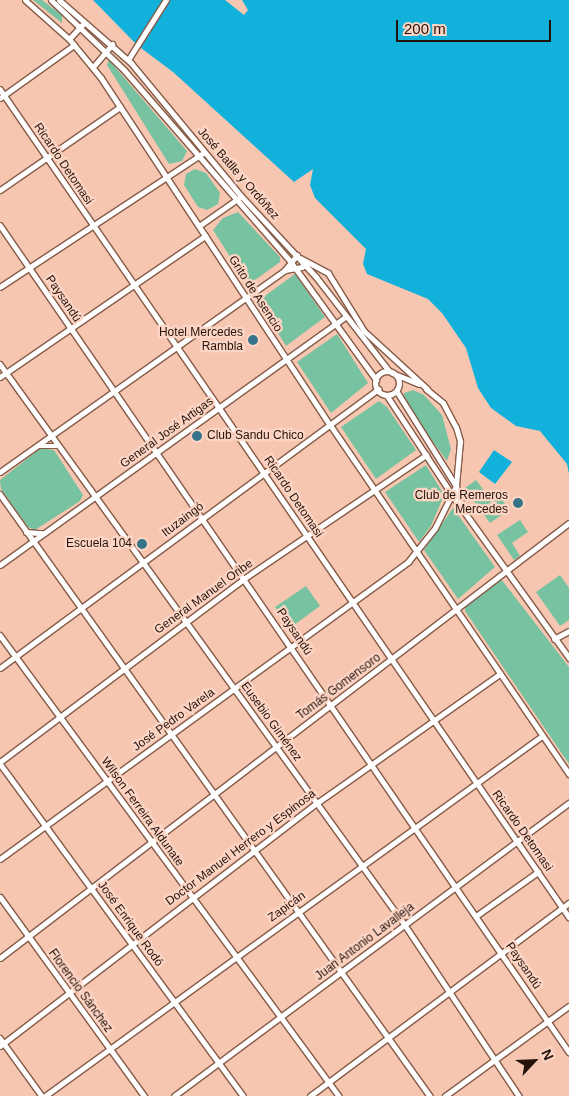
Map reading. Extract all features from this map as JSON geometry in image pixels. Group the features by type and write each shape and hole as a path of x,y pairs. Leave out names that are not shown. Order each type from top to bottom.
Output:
{"street":[{"name":"Grito de Asencio","path":"25,0 70,39 93,67 416,553 569,774"},
{"path":"51,0 82,24 235,202 296,268 337,323 376,380 378,389 387,396 452,495 461,504 569,658"},
{"name":"José Batlle y Ordóñez","path":"59,0 82,24 112,44 128,60 241,196 304,263 345,317 391,372"},
{"path":"128,60 135,52 166,0"},
{"path":"70,39 82,24"},
{"path":"93,67 108,53 112,44"},
{"path":"2,96 74,45"},
{"name":"Ricardo Detomasi","path":"0,89 2,96 178,347 569,917"},
{"path":"0,190 120,107"},
{"path":"0,287 205,152"},
{"path":"198,226 241,196"},
{"name":"Paysandú","path":"0,226 202,518 246,578 569,1052"},
{"path":"0,377 205,236"},
{"path":"0,472 49,436 116,392 285,270 290,261 298,256 328,273 364,330 443,403 456,427 460,442 456,486"},
{"path":"285,270 296,268 304,263"},
{"name":"General José Artigas","path":"0,565 345,317"},
{"name":"Eusebio Giménez","path":"0,364 49,436 405,925 519,1096"},
{"path":"376,380 379,374 391,372 428,389"},
{"path":"391,372 398,381 397,392 456,486 461,504"},
{"name":"Ituzaingó","path":"0,668 378,389"},
{"path":"387,396 397,392"},
{"path":"37,446 57,447"},
{"name":"General Manuel Oribe","path":"0,763 246,578 426,455"},
{"name":"José Pedro Varela","path":"0,859 292,647 416,553 456,486"},
{"path":"84,504 86,487"},
{"path":"0,494 430,1096"},
{"name":"Tomás Gomensoro","path":"0,958 393,659 505,569 569,522"},
{"path":"26,532 44,532"},
{"path":"554,639 569,631"},
{"name":"Wilson Ferreira Aldunate","path":"0,635 340,1096"},
{"name":"Doctor Manuel Herrero y Espinosa","path":"2,1044 317,803 500,674"},
{"name":"Zapicán","path":"44,1096 542,736"},
{"name":"José Enrique Rodó","path":"0,763 243,1096"},
{"name":"Juan Antonio Lavalleja","path":"174,1096 569,803"},
{"path":"476,916 538,872"},
{"name":"Florencio Sánchez","path":"0,897 144,1096"},
{"path":"310,1096 569,903"},
{"path":"445,1096 569,1006"},
{"path":"0,1038 2,1044 44,1096"}],"green space":[{"path":"33,0 42,0 62,15 62,23"},
{"path":"109,60 187,151 182,161 169,164 107,65"},
{"path":"195,169 206,173 220,193 218,204 207,210 198,207 184,185 186,174"},
{"path":"238,212 280,257 280,262 248,285 213,230 223,218"},
{"path":"295,274 325,317 286,346 258,301"},
{"path":"337,334 368,383 331,413 297,362"},
{"path":"413,390 424,395 442,415 451,449 447,461 403,401 404,393"},
{"path":"379,401 387,407 416,450 376,479 341,427"},
{"path":"41,448 54,450 83,495 80,501 35,530 28,527 1,489 0,480"},
{"path":"426,465 444,495 431,526 419,542 385,492"},
{"path":"476,480 492,501 480,510 465,488"},
{"path":"499,497 510,509 490,523 481,511"},
{"path":"453,508 495,567 458,599 424,550"},
{"path":"520,520 528,532 512,543 520,556 514,560 497,535"},
{"path":"560,575 569,588 569,620 560,626 536,592"},
{"path":"501,579 569,667 569,764 465,611 465,606"},
{"path":"306,586 320,606 290,628 275,607"}],"water":[{"path":"93,0 225,0 244,15 248,10 242,0 569,0 569,474 567,464 540,431 516,426 491,408 478,388 466,348 442,313 428,299 367,274 363,264 366,249 315,198 310,185 313,169 294,182 173,72 137,45"},
{"path":"494,450 512,462 495,484 479,472"}],"place":[{"name":"Hotel Mercedes Rambla","path":"253,340"},
{"name":"Club Sandu Chico","path":"197,436"},
{"name":"Club de Remeros Mercedes","path":"518,503"},
{"name":"Escuela 104","path":"142,544"}]}
